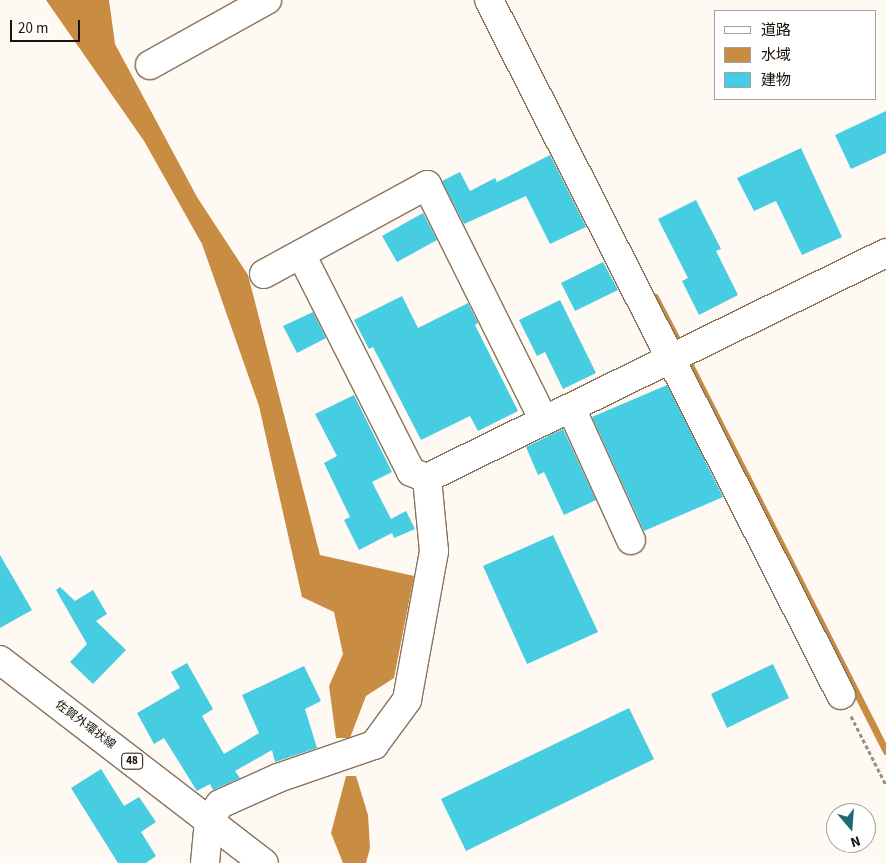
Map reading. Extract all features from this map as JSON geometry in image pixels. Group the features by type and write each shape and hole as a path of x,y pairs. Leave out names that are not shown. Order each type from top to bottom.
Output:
{"street":[{"path":"150,65 267,0"},
{"path":"489,0 679,354 740,492 841,695"},
{"path":"264,274 426,185 544,421"},
{"path":"301,254 411,472 427,478 886,253"},
{"path":"571,408 631,540"},
{"path":"205,863 209,820 220,804 270,782 374,745 407,700 434,551 427,478"},
{"name":"佐賀外環状線","path":"0,660 264,863"}],"path":[{"path":"841,695 886,785"}],"water":[{"path":"46,0 109,0 115,44 197,197 248,275 320,555 414,576 394,678 366,696 350,738 336,738 329,686 343,654 334,612 302,597 259,406 202,244 144,141"},
{"path":"346,776 356,776 368,815 370,848 366,863 343,863 331,833"}],"building":[{"path":"886,111 886,153 851,169 835,135"},
{"path":"801,148 842,237 802,255 776,201 754,211 737,178"},
{"path":"550,155 586,227 550,244 526,196 464,224 442,181 460,172 470,191 495,178 497,182"},
{"path":"696,200 721,249 716,251 738,295 699,315 682,281 688,278 658,219"},
{"path":"423,213 437,240 397,262 382,236"},
{"path":"603,262 618,290 575,311 561,283"},
{"path":"402,296 418,328 468,303 478,323 475,325 518,411 478,431 470,416 421,440 373,347 369,349 354,320"},
{"path":"560,300 596,373 563,389 545,352 537,356 519,320"},
{"path":"313,312 326,338 297,353 283,326"},
{"path":"667,385 723,497 644,531 592,417"},
{"path":"354,395 392,472 372,482 391,519 406,511 415,529 394,538 392,533 359,550 344,520 350,517 324,463 337,456 315,414"},
{"path":"563,429 596,500 564,515 544,472 538,475 526,447"},
{"path":"553,535 598,632 527,664 483,566"},
{"path":"0,555 32,610 0,628"},
{"path":"60,587 75,601 93,590 107,614 96,621 126,650 93,684 70,662 87,644 56,590"},
{"path":"187,663 213,709 202,716 224,754 259,733 242,695 304,666 321,701 305,709 317,748 275,762 272,750 235,771 240,778 213,790 210,784 197,791 164,738 154,744 137,713 180,688 171,672"},
{"path":"773,664 789,698 727,728 711,694"},
{"path":"629,708 654,759 466,851 441,799"},
{"path":"101,769 124,806 139,797 156,822 141,832 156,856 146,863 118,863 71,788"}],"waterway":[{"path":"655,297 681,347"},
{"path":"686,357 886,751"}]}
